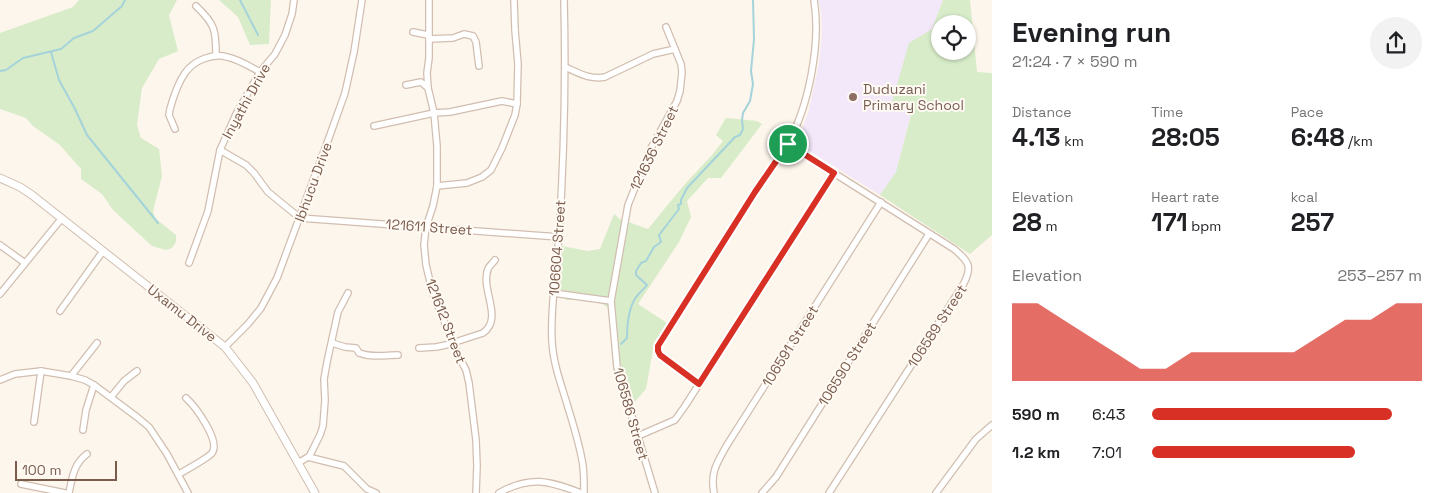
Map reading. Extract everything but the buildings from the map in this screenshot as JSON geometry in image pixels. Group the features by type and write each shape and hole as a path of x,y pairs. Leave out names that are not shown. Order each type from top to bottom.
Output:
{"street":[{"name":"Inyathi Drive","path":"189,263 208,211 220,150 236,114 260,72 274,54 285,35 292,14 294,0"},
{"name":"Ibhucu Drive","path":"225,347 261,308 277,278 345,93 362,0"},
{"name":"121612 Street","path":"429,0 427,73 428,88 434,113 437,146 436,186 433,206 426,227 424,245 429,280 453,343 466,370 469,382 476,440 476,493"},
{"path":"436,186 476,181 491,170 502,148 515,115 517,104 518,64 514,0"},
{"name":"106604 Street","path":"564,0 565,67 559,237 553,293 553,350 579,447 583,468 583,493"},
{"path":"699,384 660,355 658,346 750,200 788,144 795,129 802,110 816,44 814,0"},
{"path":"196,6 208,16 213,25 216,38 216,55"},
{"name":"121636 Street","path":"611,301 628,205 650,150 677,101 680,91 681,64 666,26"},
{"path":"413,32 429,37 453,38 464,34 473,36 476,42 479,66"},
{"path":"565,67 590,78 597,79 653,54 675,50"},
{"path":"175,129 169,115 170,109 184,74 193,66 205,58 216,55 228,57 260,72"},
{"path":"406,85 421,82 428,88"},
{"path":"374,126 502,101 517,104"},
{"name":"106589 Street","path":"788,144 954,248 969,264 968,275 829,493"},
{"path":"220,150 246,166 254,173 268,192 300,218"},
{"path":"638,436 675,420 693,395 834,173"},
{"name":"Uxamu Drive","path":"0,178 20,186 225,347 252,383 315,493"},
{"name":"106591 Street","path":"714,493 712,480 714,467 881,202"},
{"path":"0,294 62,218"},
{"name":"121611 Street","path":"300,218 559,237"},
{"name":"106590 Street","path":"762,493 776,477 929,234"},
{"path":"0,244 25,263"},
{"path":"60,311 103,251"},
{"path":"419,348 436,348 483,334 488,329 492,316 487,276 488,268 495,260"},
{"path":"298,463 310,457 323,426 324,379 327,362 338,312 348,293"},
{"path":"553,293 611,301"},
{"name":"106586 Street","path":"611,301 617,367 655,493"},
{"path":"71,376 97,343"},
{"path":"332,343 345,348 356,348 360,353 366,355 398,355"},
{"path":"34,422 41,371"},
{"path":"0,380 15,374 41,371 71,376 94,385 138,416 149,427 188,493"},
{"path":"111,396 124,381 137,371"},
{"path":"83,430 86,410 94,385"},
{"path":"178,474 211,455 214,448 209,430 193,404 186,398"},
{"path":"936,493 976,439 986,428 992,425"},
{"path":"69,493 76,465 87,454"},
{"path":"310,457 344,466 367,489 376,493"},
{"path":"499,493 521,483 538,481 553,483 583,493"},
{"path":"21,484 65,493"}],"shaded area":[{"name":"Duduzani Primary School","path":"818,0 943,0 937,15 931,15 931,31 892,105 912,110 896,173 880,195 795,142 802,130 809,110 819,63 822,34 821,11"}],"green space":[{"path":"79,0 177,0 169,15 178,51 159,59 142,88 137,125 141,138 159,149 162,176 153,211 155,218 176,235 176,242 172,248 166,250 152,246 113,210 102,194 81,179 81,169 60,145 33,126 26,118 0,109 0,33 73,7"},
{"path":"219,0 271,0 269,44 250,45 238,17"},
{"path":"943,0 970,0 971,15 937,15"},
{"path":"931,30 931,60 976,60 977,72 992,73 992,235 970,254 880,195 896,172 912,111 891,105 909,43"},
{"path":"726,118 757,121 762,124 721,178 708,178 687,201 691,217 679,242 638,304 667,323 654,344 646,389 626,409 613,368 609,309 600,303 566,300 558,288 562,246 588,251 600,249 614,214 620,219 648,229 723,141 716,135"}],"waterway":[{"path":"0,71 6,70 23,58 61,49 74,38 93,31 122,6 125,0"},
{"path":"240,0 258,35"},
{"path":"621,344 627,338 628,317 631,306 647,285 636,275 636,271 641,263 646,261 654,247 661,242 659,235 679,209 678,205 681,204 687,188 735,137 740,135 743,129 743,113 750,101 753,84 751,71 754,39 753,0"},
{"path":"51,52 59,80 87,135 158,223"}],"place":[{"name":"Duduzani Primary School","path":"853,97"}],"route":[{"path":"788,144 834,173 699,384 666,361 660,355 658,346 755,192 788,144"}]}
